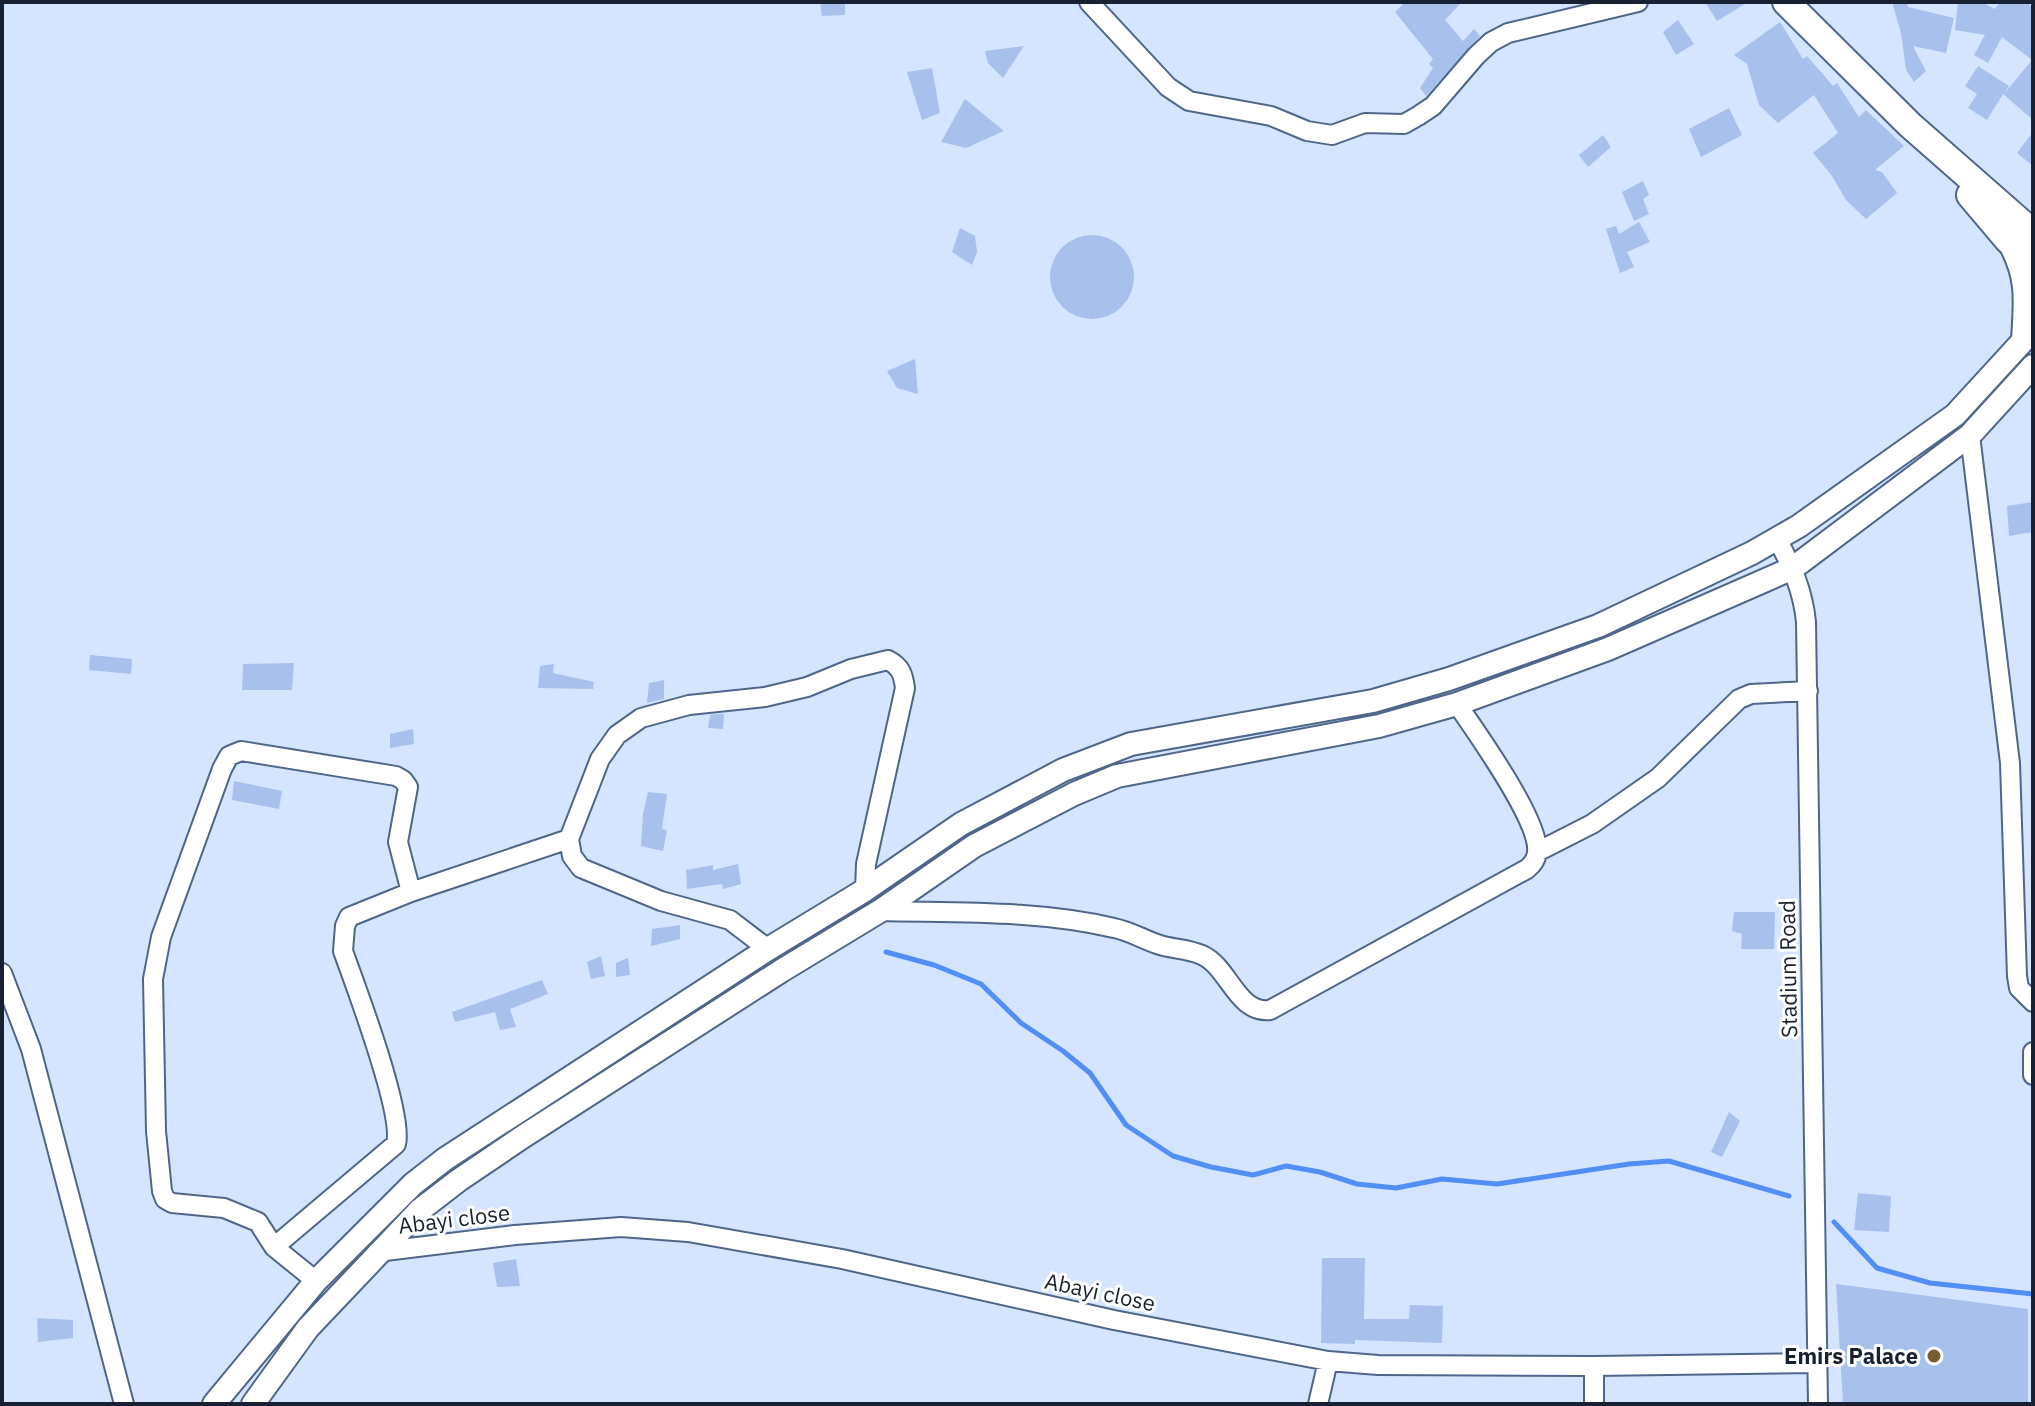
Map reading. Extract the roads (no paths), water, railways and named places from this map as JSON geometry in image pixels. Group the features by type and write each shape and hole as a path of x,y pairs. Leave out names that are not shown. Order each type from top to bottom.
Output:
{"main road":[{"path":"1786,2 2020,236 2033,263"}],"street":[{"path":"1089,2 1168,87 1189,101 1271,116 1307,131 1332,135 1365,123 1404,124 1418,116 1433,106 1491,42 1508,33 1638,2"},
{"path":"214,1404 316,1281 413,1184 445,1159 768,949 865,890 961,824 1063,770 1110,751 1186,732 1373,701 1449,679 1598,626 1799,526 1955,415 2028,335 2020,236"},
{"path":"253,1404 308,1328 420,1210 459,1180 781,971 880,911 974,846 1074,794 1117,776 1379,726 1457,704 1608,649 1793,568 1970,435 2028,374"},
{"path":"1970,435 2010,763 2017,976 2019,988 2033,1002"},
{"name":"Stadium Road","path":"1777,539 1793,568 1804,603 1806,622 1818,1404"},
{"path":"768,949 730,920 661,901 581,868 572,856 569,839 600,759 617,735 641,718 689,705 765,697 807,687 851,669 888,660 898,666 904,675 905,688 866,864 865,890"},
{"path":"1537,852 1592,824 1658,778 1739,699 1751,694 1808,691"},
{"path":"880,911 1041,918 1114,928 1143,940 1200,954 1211,960 1248,1005 1262,1011 1270,1010 1527,869 1534,862 1537,852 1535,839 1517,798 1457,704"},
{"path":"316,1281 274,1247 258,1222 238,1211 172,1203 165,1199 156,1131 153,995 156,959 222,769 229,756 241,751 396,776 403,780 408,793 398,842 411,892"},
{"path":"274,1247 396,1144 398,1135 392,1100 343,951 349,917 411,892 569,839"},
{"path":"2,973 31,1049 124,1404"},
{"path":"2033,1052 2033,1075"},
{"name":"Abayi close","path":"377,1252 515,1235 621,1227 688,1232 842,1259 1114,1320 1328,1361 1378,1365 1594,1366 1818,1363"},
{"path":"1318,1404 1328,1361"},
{"path":"1594,1366 1594,1404"}],"waterway":[{"path":"886,952 934,965 981,984 1021,1023 1090,1073 1126,1125 1173,1156 1211,1167 1253,1175 1286,1166 1320,1172 1357,1184 1396,1188 1442,1179 1497,1184 1669,1161 1789,1196"},
{"path":"1834,1222 1877,1268 1930,1283 2033,1294"}],"place":[{"name":"Emirs Palace","path":"1934,1356"}]}
